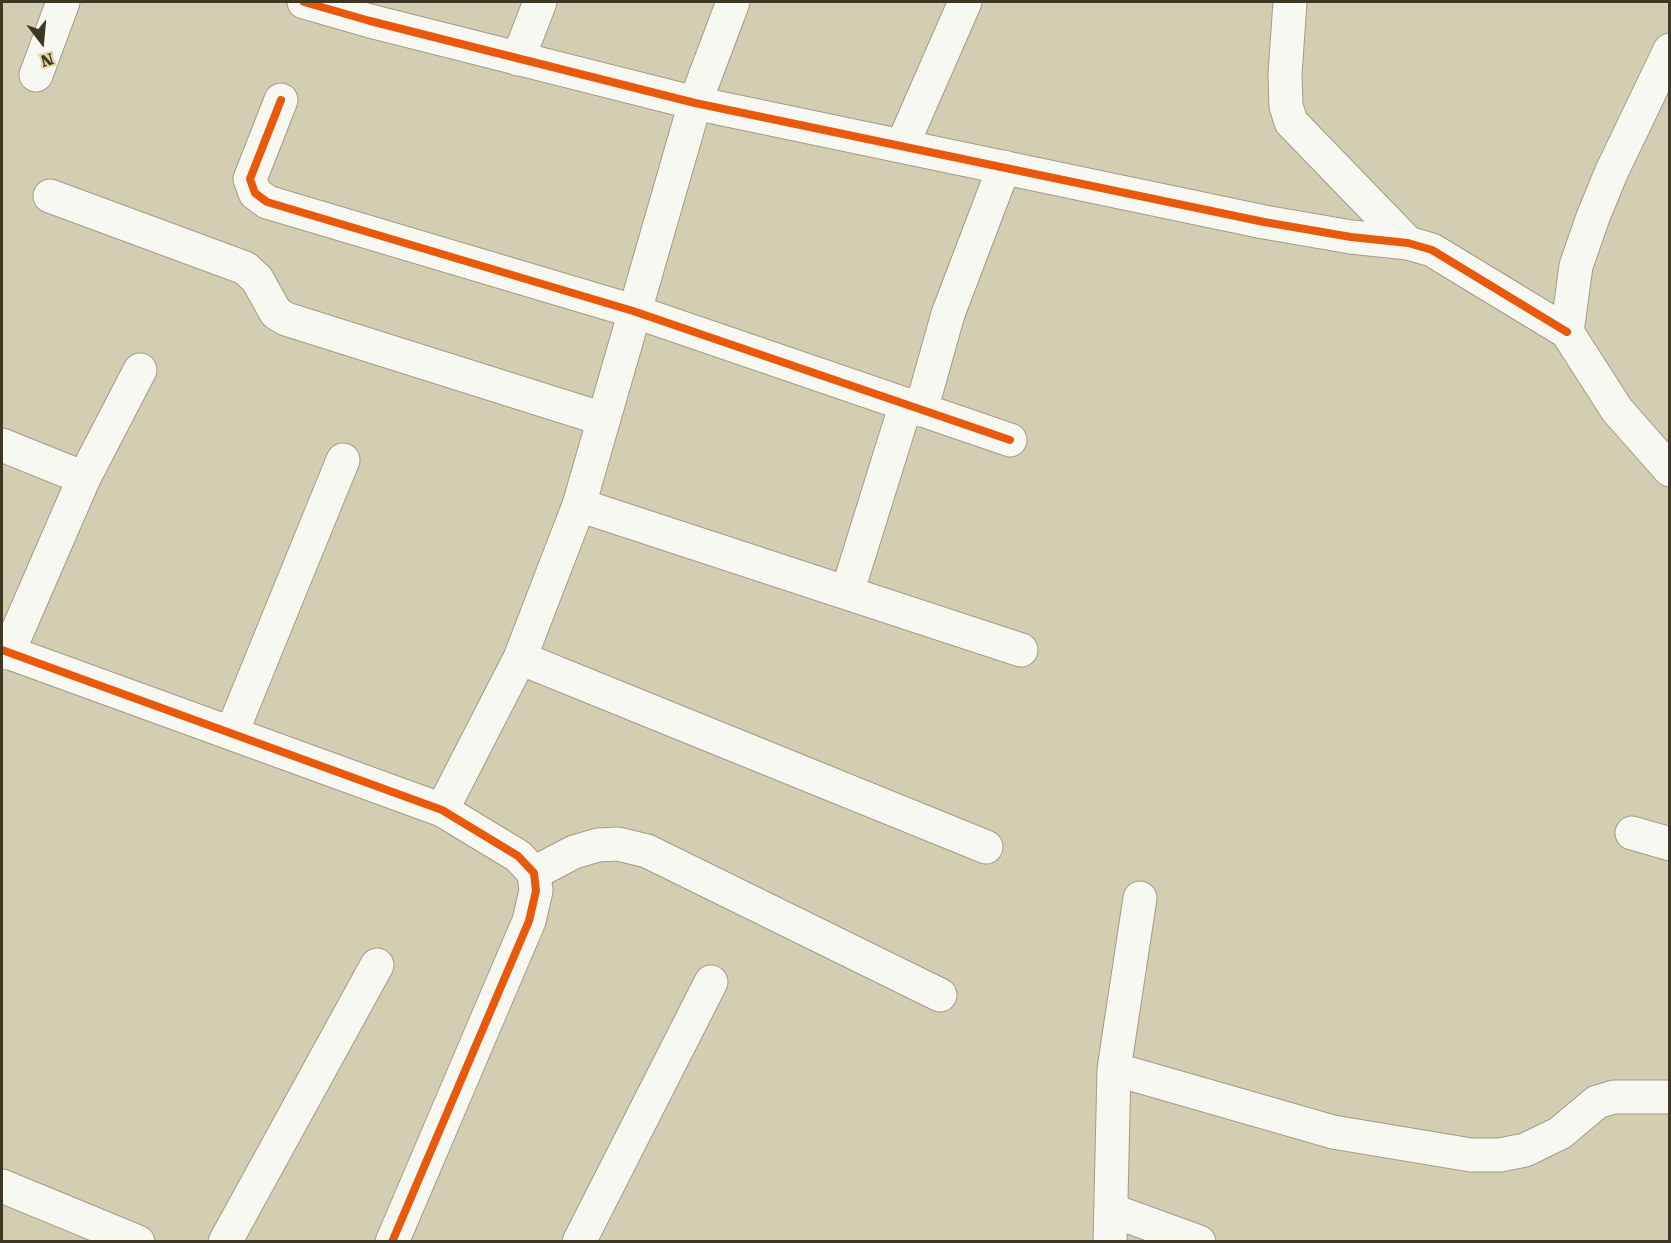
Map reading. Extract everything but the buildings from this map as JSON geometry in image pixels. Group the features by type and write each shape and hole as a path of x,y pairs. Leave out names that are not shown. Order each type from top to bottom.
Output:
{"street":[{"path":"36,75 63,2"},
{"path":"304,2 695,103 1264,222 1351,237 1408,243 1432,250 1567,332 1617,410 1670,470"},
{"path":"518,59 540,2"},
{"path":"442,810 520,658 579,505 633,311 695,103 733,2"},
{"path":"902,146 965,2"},
{"path":"1290,2 1285,74 1286,106 1291,122 1408,243"},
{"path":"1567,332 1576,266 1593,217 1611,173 1670,50"},
{"path":"281,100 250,179 255,193 267,202 633,311 1010,440"},
{"path":"847,593 1004,167"},
{"path":"50,196 245,268 257,279 276,313 286,319 603,419"},
{"path":"140,370 84,478 5,651 442,810 518,856 534,873 536,891 530,921 392,1242"},
{"path":"2,445 84,478"},
{"path":"232,732 343,460"},
{"path":"579,505 1021,650"},
{"path":"520,658 986,847"},
{"path":"1632,833 1670,844"},
{"path":"534,873 574,852 598,845 618,844 647,851 940,995"},
{"path":"1140,897 1114,1069 1111,1226 1199,1242"},
{"path":"225,1242 377,965"},
{"path":"579,1242 711,982"},
{"path":"1114,1069 1333,1132 1471,1155 1500,1155 1525,1150 1560,1133 1597,1102 1614,1097 1670,1096"},
{"path":"2,1186 138,1242"}],"cycle path":[{"path":"304,2 370,21 695,103 1264,222 1351,237 1408,243 1432,250 1567,332"},
{"path":"281,100 250,179 255,193 267,202 633,311 1010,440"},
{"path":"2,650 442,810 518,856 534,873 536,891 529,921 392,1242"}]}
